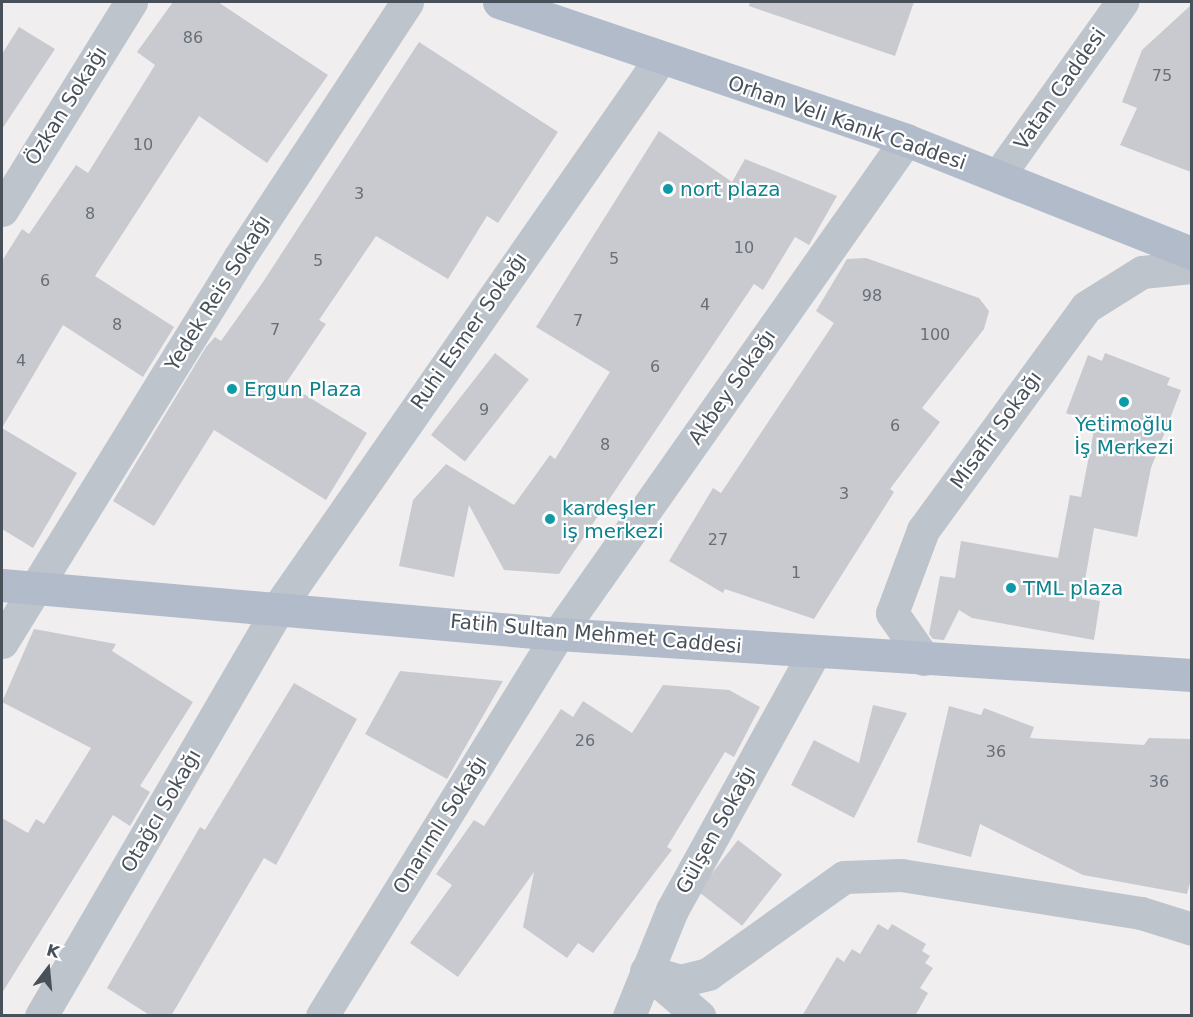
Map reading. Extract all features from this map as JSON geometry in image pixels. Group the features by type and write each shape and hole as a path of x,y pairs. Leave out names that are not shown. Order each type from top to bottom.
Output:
{"main road":[{"name":"Orhan Veli Kanık Caddesi","path":"499,2 660,59 906,140 1191,253"},
{"name":"Fatih Sultan Mehmet Caddesi","path":"2,585 280,605 558,634 1191,675"}],"street":[{"name":"Özkan Sokağı","path":"2,210 131,2"},
{"name":"Yedek Reis Sokağı","path":"2,642 406,2"},
{"name":"Vatan Caddesi","path":"998,176 1122,2"},
{"name":"Ruhi Esmer Sokağı","path":"280,605 660,59"},
{"name":"Akbey Sokağı","path":"558,634 906,140"},
{"name":"Misafir Sokağı","path":"924,659 892,613 923,530 1086,307 1142,272 1191,267"},
{"name":"Otağcı Sokağı","path":"41,1016 280,605"},
{"name":"Onarımlı Sokağı","path":"322,1016 558,634"},
{"name":"Gülşen Sokağı","path":"629,1016 672,910 815,651"},
{"path":"646,971 680,981 708,974 844,877 913,877 1141,913 1191,929"},
{"path":"646,971 699,1016"}],"building":[{"path":"173,2 218,2 328,75 267,163 199,116 95,276 174,327 143,377 63,325 2,428 2,261 22,229 29,234 76,165 88,173 155,65 137,52"},
{"path":"750,2 914,2 895,56 749,6"},
{"path":"1191,5 1191,172 1120,145 1137,108 1122,102 1142,50"},
{"path":"19,27 55,49 2,129 2,54"},
{"path":"419,42 558,132 498,223 487,216 448,279 376,236 319,320 326,324 286,383 367,433 326,500 214,430 154,526 113,501 206,347 215,337 221,341 263,282"},
{"path":"659,131 732,182 745,159 837,196 809,245 795,237 763,290 754,284 559,574 504,570 469,505 454,577 399,566 413,500 446,464 514,505 550,455 555,459 610,372 536,327"},
{"path":"866,258 979,298 989,311 984,329 922,408 940,422 890,489 894,492 814,619 725,589 723,593 669,561 713,488 721,493 834,323 816,311 847,259"},
{"path":"495,353 529,379 465,461 431,435"},
{"path":"1105,353 1170,378 1167,385 1181,390 1151,468 1137,537 1094,528 1082,598 1100,601 1094,640 972,618 959,610 944,640 933,639 929,634 940,576 955,578 961,541 1058,558 1070,495 1081,497 1095,425 1066,413 1088,355 1102,361"},
{"path":"2,428 77,473 33,548 2,529"},
{"path":"34,629 116,644 112,651 193,702 140,786 150,792 130,826 113,815 2,993 2,818 28,833 36,819 44,824 91,748 2,702"},
{"path":"400,671 503,681 447,779 365,734"},
{"path":"294,683 357,719 276,865 264,858 171,1016 151,1016 107,988 200,827 205,830"},
{"path":"663,685 729,690 760,707 734,757 725,752 667,847 672,850 593,953 578,943 567,958 523,927 534,872 458,977 410,943 452,885 436,874 474,820 484,826 561,709 573,717 583,701 632,733"},
{"path":"873,705 907,713 854,818 791,785 814,740 859,763"},
{"path":"949,706 981,715 984,708 1034,727 1030,738 1144,745 1149,738 1191,739 1191,879 1187,894 1083,875 980,824 971,857 917,842"},
{"path":"738,840 782,874 742,926 698,891"},
{"path":"878,924 888,930 892,924 926,944 922,951 930,956 925,963 933,968 920,988 928,993 915,1016 802,1016 837,957 844,962 852,949 860,954"}],"place":[{"name":"nort plaza","path":"668,189"},
{"name":"Ergun Plaza","path":"232,389"},
{"name":"Yetimoğlu İş Merkezi","path":"1124,402"},
{"name":"kardeşler iş merkezi","path":"550,519"},
{"name":"TML plaza","path":"1011,588"}]}
